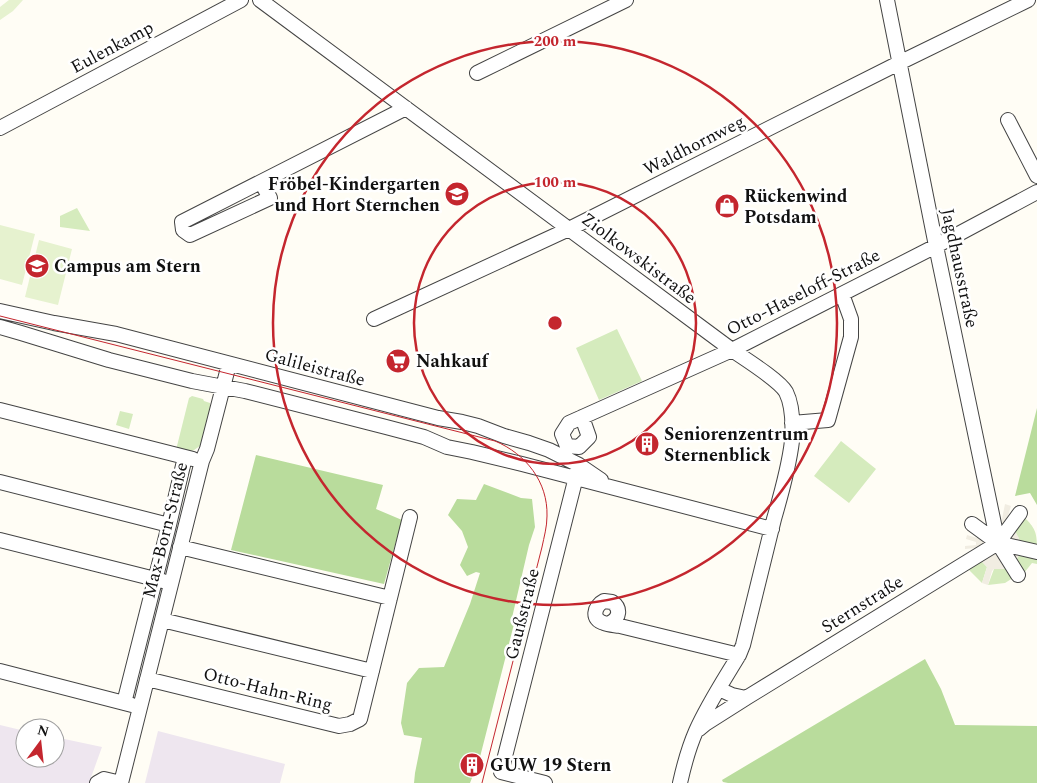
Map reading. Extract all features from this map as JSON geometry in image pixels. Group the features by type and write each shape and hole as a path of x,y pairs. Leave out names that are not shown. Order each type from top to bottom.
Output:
{"street":[{"name":"Eulenkamp","path":"0,128 241,0"},
{"name":"Ziolkowskistraße","path":"260,0 780,384 786,392 790,404 792,441 772,528"},
{"path":"477,73 626,0"},
{"name":"Jagdhausstraße","path":"887,0 998,543"},
{"name":"Waldhornweg","path":"374,319 569,229 1028,0"},
{"path":"261,182 270,198 190,235 183,230 182,222 406,108"},
{"path":"1008,120 1037,176"},
{"name":"Otto-Haseloff-Straße","path":"582,417 732,350 1037,192"},
{"path":"792,423 828,420 851,337 851,319 842,294"},
{"name":"Galileistraße","path":"0,310 116,334 438,418 473,424 549,450 578,471 610,486 772,528"},
{"name":"Galileistraße","path":"0,327 93,356 192,381 245,391 386,427 424,437 447,447 578,471"},
{"name":"Max-Born-Straße","path":"120,783 202,461 230,364"},
{"path":"0,410 202,461"},
{"name":"Max-Born-Straße","path":"124,703 185,457"},
{"name":"Gaußstraße","path":"545,783 500,777 578,471"},
{"path":"0,482 169,525"},
{"path":"998,543 1020,513"},
{"name":"Otto-Hahn-Ring","path":"148,679 339,726 350,724 360,719 410,517"},
{"path":"972,524 998,543 1018,575"},
{"path":"680,783 686,757 696,731 743,646 772,528"},
{"path":"0,540 172,583"},
{"path":"998,543 1037,552"},
{"name":"Sternstraße","path":"696,731 746,698 998,543"},
{"path":"180,547 390,598"},
{"path":"162,620 372,671"},
{"path":"610,623 739,656"},
{"path":"0,670 140,707"},
{"path":"719,689 732,695 746,698"},
{"path":"98,783 104,779 120,783"}],"shaded area":[{"path":"1005,504 1011,506 1005,525 1015,531 1019,538 1021,552 1015,562 1009,566 992,571 988,585 982,583 987,567 979,559 975,548 965,549 965,546 976,545 976,542 966,539 967,535 977,538 982,530 988,526 1001,524"},
{"path":"0,725 15,729 15,768 65,768 65,739 102,747 89,783 0,783"},
{"path":"158,731 285,764 280,783 145,783"}],"green space":[{"path":"9,0 23,0 13,11 0,20 0,7"},
{"path":"77,208 90,231 60,227 60,216"},
{"path":"0,225 35,234 22,285 0,279"},
{"path":"39,240 72,249 58,305 25,297"},
{"path":"617,329 642,381 599,400 576,348"},
{"path":"192,396 210,403 200,446 188,452 176,450 189,398"},
{"path":"1037,408 1037,505 1030,493 1015,496"},
{"path":"120,411 133,414 129,429 116,425"},
{"path":"841,441 876,469 849,503 814,476"},
{"path":"256,455 383,485 376,509 402,520 384,584 231,550"},
{"path":"484,484 521,498 532,499 535,527 511,622 514,624 480,757 470,783 414,783 422,738 404,735 401,723 407,683 419,668 444,667 470,604 480,573 476,572 467,576 460,565 468,547 462,531 448,515 457,499 476,500"},
{"path":"1024,517 1035,531 1037,548 1020,543 1015,531"},
{"path":"1021,552 1037,556 1037,564 1032,563 1024,573 1015,562"},
{"path":"979,558 987,567 982,583 966,567"},
{"path":"1009,566 1016,576 1005,583 988,585 994,569 1003,569"},
{"path":"925,659 941,689 955,725 1037,726 1037,783 723,782 722,780"}],"tram line":[{"path":"0,316 495,441 516,453 525,461 533,471 544,492 546,524 542,547 482,783"}],"place":[{"name":"Fröbel-Kindergarten und Hort Sternchen","path":"457,194"},
{"name":"Rückenwind Potsdam","path":"727,206"},
{"name":"Campus am Stern","path":"37,266"},
{"name":"Nahkauf","path":"398,361"},
{"name":"Seniorenzentrum Sternenblick","path":"647,444"},
{"name":"GUW 19 Stern","path":"472,765"}]}
